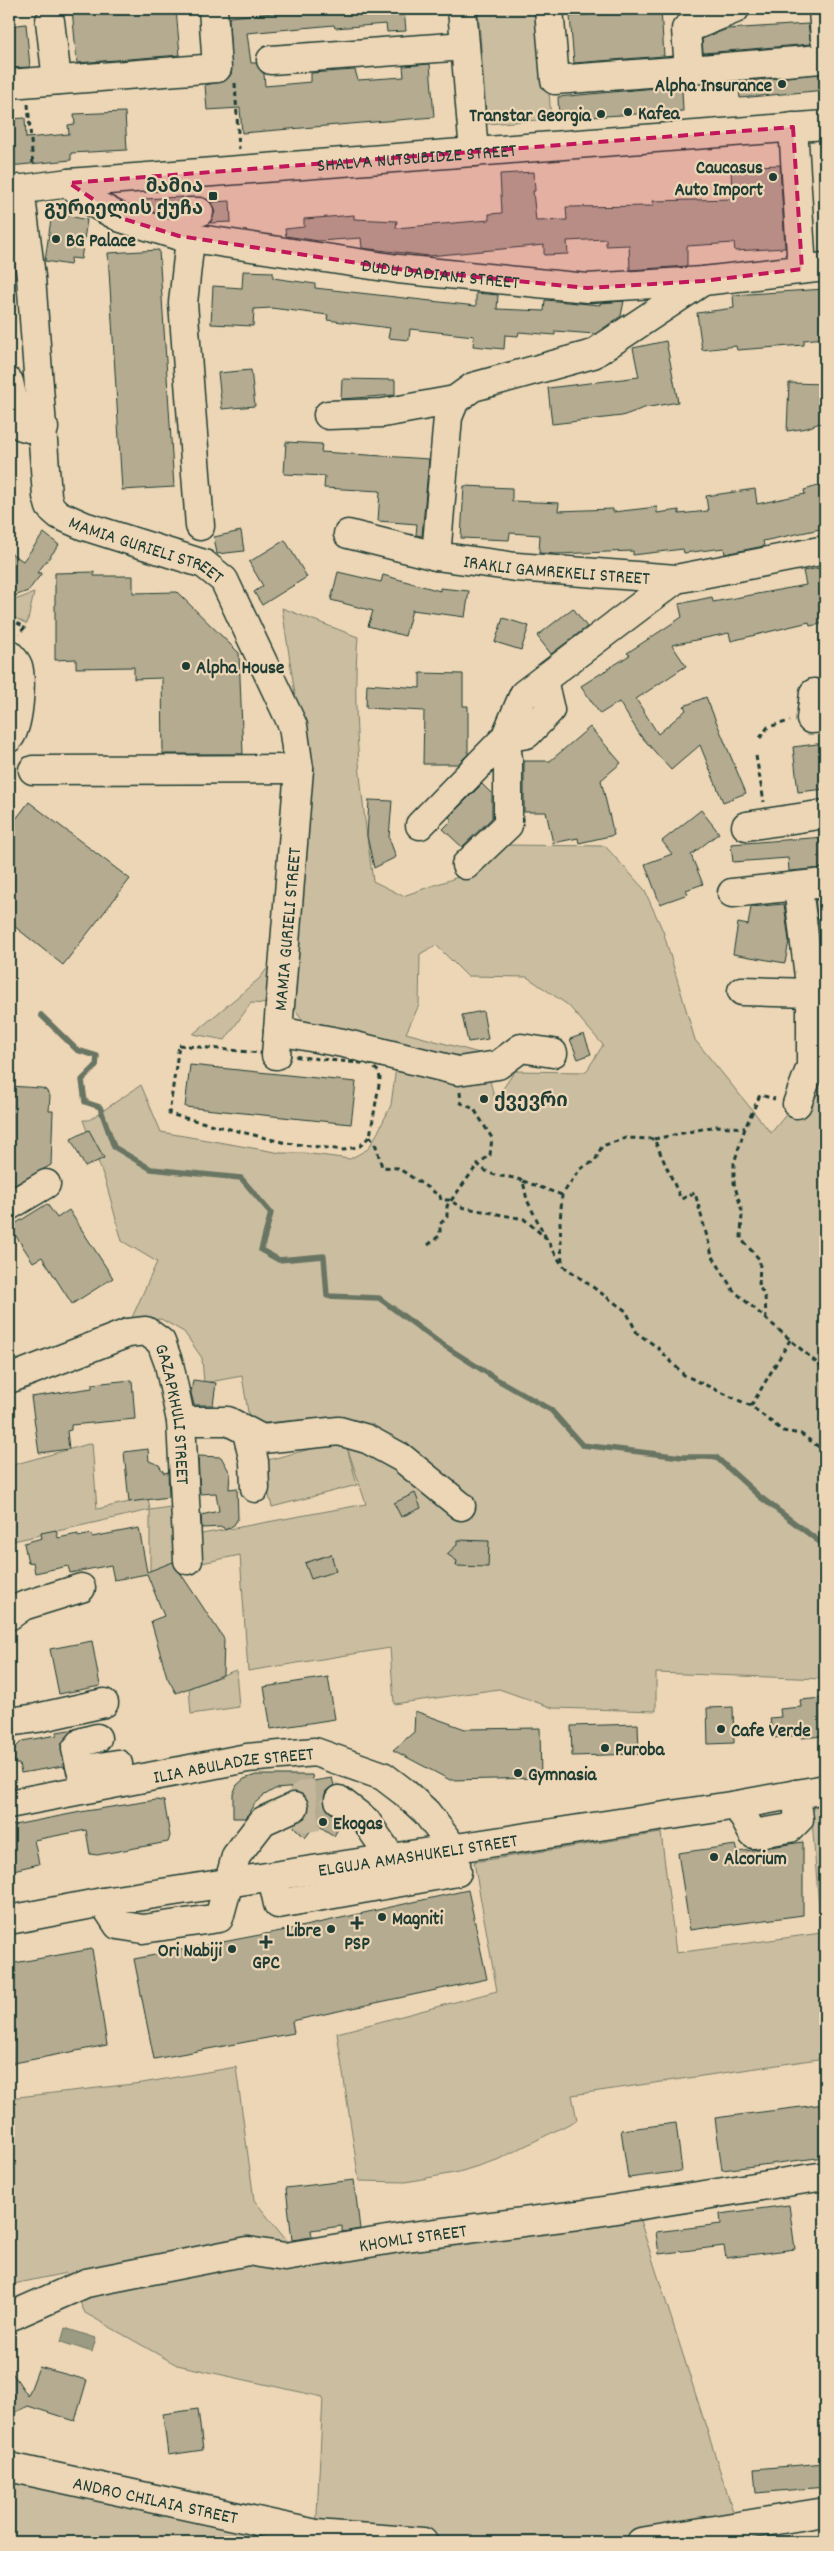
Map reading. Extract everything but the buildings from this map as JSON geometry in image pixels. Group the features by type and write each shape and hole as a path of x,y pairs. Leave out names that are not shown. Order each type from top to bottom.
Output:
{"street":[{"path":"17,83 218,68 213,9"},
{"path":"462,9 474,152"},
{"path":"549,9 554,80 820,59 825,55"},
{"path":"689,70 686,29 735,9"},
{"path":"823,9 825,39"},
{"path":"50,21 57,80"},
{"path":"272,60 465,46"},
{"name":"SHALVA NUTSUBIDZE STREET","path":"21,182 69,183 825,125"},
{"path":"793,127 814,268"},
{"name":"MAMIA GURIELI STREET","path":"21,182 20,282 44,428 47,496 50,507 59,515 84,526 204,564 224,580 293,726 299,769 277,1043"},
{"name":"DUDU DADIANI STREET","path":"69,183 95,204 121,218 185,237 398,269 587,288 703,281 814,268"},
{"path":"199,212 189,212 185,237 183,303 200,526"},
{"path":"328,415 383,413 455,400 473,387 593,354 703,281"},
{"path":"9,382 17,419 22,426 44,428"},
{"name":"IRAKLI GAMREKELI STREET","path":"436,556 448,417 455,400"},
{"name":"IRAKLI GAMREKELI STREET","path":"348,534 436,556 516,567 676,579 825,550"},
{"name":"IRAKLI GAMREKELI STREET","path":"420,825 505,738 524,694 676,579"},
{"path":"9,738 13,734 16,723 20,676 13,645"},
{"path":"814,693 811,719 825,718"},
{"path":"466,865 508,825 508,759 505,738"},
{"path":"33,770 299,769"},
{"path":"757,824 825,814"},
{"path":"732,893 825,883"},
{"path":"797,1104 811,1066 811,993 798,887"},
{"path":"742,991 811,993"},
{"path":"277,1043 343,1043 458,1071 498,1065 521,1048 553,1053"},
{"path":"9,1206 46,1184"},
{"name":"GAZAPKHULI STREET","path":"9,1379 128,1333 146,1331 161,1342 167,1357 181,1421 188,1560"},
{"path":"181,1421 228,1421 262,1439 339,1431 368,1439 402,1458 461,1506"},
{"path":"247,1432 254,1462 255,1488"},
{"path":"9,1616 23,1606 81,1588"},
{"path":"9,1722 37,1718 104,1703"},
{"path":"97,1738 82,1742 76,1749 80,1770 154,1758 160,1763 164,1774"},
{"name":"ILIA ABULADZE STREET","path":"9,1804 247,1758 315,1752 384,1776 426,1812 454,1849"},
{"name":"ELGUJA AMASHUKELI STREET","path":"9,1920 103,1902 392,1859 737,1805 825,1789"},
{"path":"339,1800 366,1821 392,1859"},
{"path":"228,1883 236,1856 263,1820 294,1807"},
{"path":"272,1877 278,1904 457,1872 454,1849"},
{"name":"KHOMLI STREET","path":"9,2317 86,2283 248,2251 285,2256 405,2237 578,2215 825,2176"},
{"name":"ANDRO CHILAIA STREET","path":"9,2467 314,2538 423,2542"},
{"path":"641,2542 825,2512"}],"path":[{"path":"235,82 240,152"},
{"path":"17,83 21,182"},
{"path":"9,619 25,627 13,645"},
{"path":"760,738 768,727 782,722"},
{"path":"756,756 757,824"},
{"path":"277,1043 370,1064 379,1072 380,1080 370,1136 360,1146 344,1150 318,1148 286,1144 170,1114 179,1045 277,1043"},
{"path":"428,1245 440,1235 440,1224 447,1217 446,1206 478,1164 490,1155 492,1138 474,1109 461,1104 458,1071"},
{"path":"766,1319 766,1295 759,1287 760,1260 741,1239 742,1211 734,1183 734,1163 745,1128 760,1096 797,1104"},
{"path":"562,1265 560,1223 562,1195 580,1169 595,1161 602,1146 626,1138 654,1139 717,1126 745,1128"},
{"path":"370,1136 376,1146 382,1167 398,1168 440,1196 441,1200 448,1200 460,1207 524,1219 546,1238"},
{"path":"654,1139 681,1199 695,1193 712,1255 733,1290 825,1370"},
{"path":"478,1164 486,1173 502,1178 511,1176 562,1195"},
{"path":"524,1182 527,1200 562,1265 626,1311 637,1333 657,1347 684,1375 751,1406 783,1431 801,1434 819,1447 825,1448"},
{"path":"751,1406 790,1340"}],"highlighted area":[{"path":"793,127 802,269 703,281 587,288 398,269 179,236 121,218 69,183"}],"shaded area":[{"path":"478,9 543,9 551,119 487,124"},
{"path":"34,593 27,624 9,615 9,602"},
{"path":"282,608 358,637 356,667 357,729 373,881 403,896 461,876 503,845 605,846 644,889 663,931 695,1040 771,1133 825,1067 825,1679 656,1673 656,1711 553,1708 499,1689 394,1704 390,1648 248,1671 240,1555 150,1574 150,1510 177,1506 180,1538 366,1504 347,1447 357,1485 272,1507 260,1462 345,1440 338,1417 250,1424 242,1376 204,1383 202,1358 184,1332 161,1319 130,1322 157,1262 122,1241 106,1183 83,1120 89,1120 141,1085 161,1132 281,1153 304,1153 350,1159 368,1149 391,1105 396,1067 307,1026 292,1005 251,1003 225,1040 193,1034 260,978 275,958 301,734","holes":["436,945 467,976 527,977 568,1005 603,1045 586,1072 515,1071 495,1100 483,1054 406,1033 419,1005 420,954"]},
{"path":"92,1443 97,1509 148,1498 150,1510 9,1542 9,1466"},
{"path":"236,1670 239,1707 191,1714 189,1688"},
{"path":"825,1805 825,2058 572,2095 577,2120 497,2160 459,2172 406,2182 359,2181 337,2033 497,1991 474,1862 661,1833 676,1953 821,1933 811,1808"},
{"path":"236,2067 254,2200 303,2261 637,2211 738,2527 641,2542 9,2542 9,2467 316,2533 323,2397 177,2365 85,2313 66,2273 9,2285 9,2098 142,2083"},
{"path":"65,2328 96,2338 92,2352 61,2342"}],"waterway":[{"path":"41,1015 77,1050 97,1056 96,1066 82,1080 85,1102 100,1107 114,1147 151,1169 241,1178 271,1213 261,1250 279,1260 324,1256 327,1296 379,1298 437,1341 498,1380 551,1410 582,1445 682,1457 716,1457 759,1496 825,1546"}],"tunnel":[{"path":"294,1807 303,1795 325,1792 339,1800"},
{"path":"294,1807 307,1818 326,1815 339,1800"}],"place":[{"name":"Alpha Insurance","path":"782,84"},
{"name":"Kafea","path":"628,112"},
{"name":"Transtar Georgia","path":"601,114"},
{"name":"Caucasus Auto Import","path":"773,177"},
{"name":"მამია გურიელის ქუჩა","path":"213,196"},
{"name":"BG Palace","path":"56,239"},
{"name":"Alpha House","path":"186,666"},
{"name":"ქვევრი","path":"484,1099"},
{"name":"Cafe Verde","path":"721,1729"},
{"name":"Puroba","path":"605,1748"},
{"name":"Gymnasia","path":"518,1773"},
{"name":"Ekogas","path":"323,1822"},
{"name":"Alcorium","path":"714,1857"},
{"name":"Magniti","path":"382,1917"},
{"name":"PSP","path":"357,1923"},
{"name":"Libre","path":"331,1929"},
{"name":"GPC","path":"266,1942"},
{"name":"Ori Nabiji","path":"232,1949"}]}
